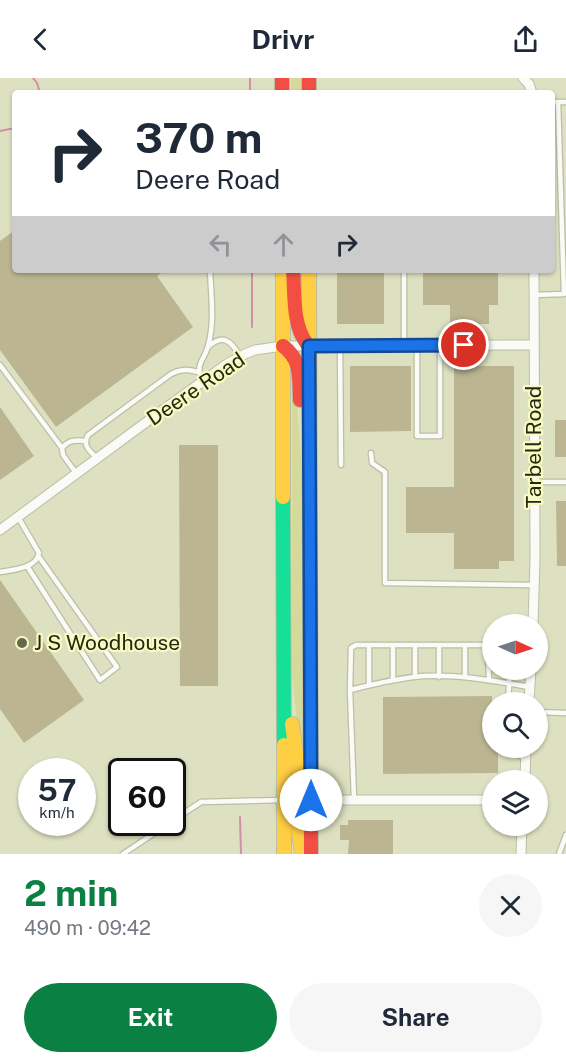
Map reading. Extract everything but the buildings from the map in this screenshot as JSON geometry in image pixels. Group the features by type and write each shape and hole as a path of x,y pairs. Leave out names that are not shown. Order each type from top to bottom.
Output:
{"main road":[{"path":"283,273 284,854"},
{"path":"293,273 298,327 304,341 309,346"},
{"path":"309,273 311,854"},
{"path":"283,346 292,352 297,362 310,484"},
{"path":"284,671 301,789 311,800"},
{"path":"284,800 295,807 302,854"}],"street":[{"name":"Tarbell Road","path":"533,614 534,273"},
{"name":"Deere Road","path":"0,530 201,377 255,350 283,346 534,345"},
{"path":"530,680 530,692"},
{"path":"525,770 526,758"},
{"path":"284,800 482,800"},
{"path":"520,854 521,836"}],"lane":[{"path":"534,295 565,294 558,102 566,102"},
{"path":"555,201 561,201"},
{"path":"201,377 199,366 208,347 211,324 210,273"},
{"path":"404,273 404,345"},
{"path":"208,347 214,341 226,340 233,345 240,357"},
{"path":"417,345 417,436 440,436 440,345"},
{"path":"340,346 341,465"},
{"path":"0,365 62,448 63,455 76,474"},
{"path":"97,458 86,447 85,441 88,435 171,374 180,370 191,370 201,377"},
{"path":"62,448 67,443 76,440 85,441"},
{"path":"371,453 372,463 385,472 385,583 534,585"},
{"path":"534,482 566,482"},
{"path":"18,517 39,553 39,557 117,667 100,680 27,566"},
{"path":"0,572 27,566 39,557"},
{"path":"354,800 350,690 351,648 356,645 482,645"},
{"path":"369,645 369,685"},
{"path":"393,645 393,681"},
{"path":"415,645 415,677"},
{"path":"439,645 439,676"},
{"path":"465,645 465,677"},
{"path":"350,690 415,677 482,679"},
{"path":"489,680 530,687"},
{"path":"509,692 510,680"},
{"path":"548,712 566,713"},
{"path":"186,812 201,802 284,800"},
{"path":"559,854 566,835"},
{"path":"123,854 150,836"}],"green space":[{"path":"291,78 303,78 303,90 291,90"},
{"path":"292,366 294,366 305,507 303,779 292,674"}],"waterway":[{"path":"33,78 39,90"},
{"path":"250,78 250,90"},
{"path":"0,131 12,129"},
{"path":"252,273 252,327"},
{"path":"240,817 241,854"}],"traffic: fast":[{"path":"283,497 284,745"}],"traffic: slow":[{"path":"283,273 283,497"},
{"path":"309,273 310,556"},
{"path":"292,724 301,789 308,798"},
{"path":"284,745 284,854"},
{"path":"284,800 292,804 296,811 302,854"}],"traffic: jam":[{"path":"282,78 282,90"},
{"path":"309,78 309,90"},
{"path":"293,273 297,318 307,344"},
{"path":"283,346 294,357 299,377 300,400"},
{"path":"310,556 311,854"}],"place":[{"name":"J S Woodhouse","path":"22,643"}],"route":[{"path":"311,800 309,346 464,345"}]}
